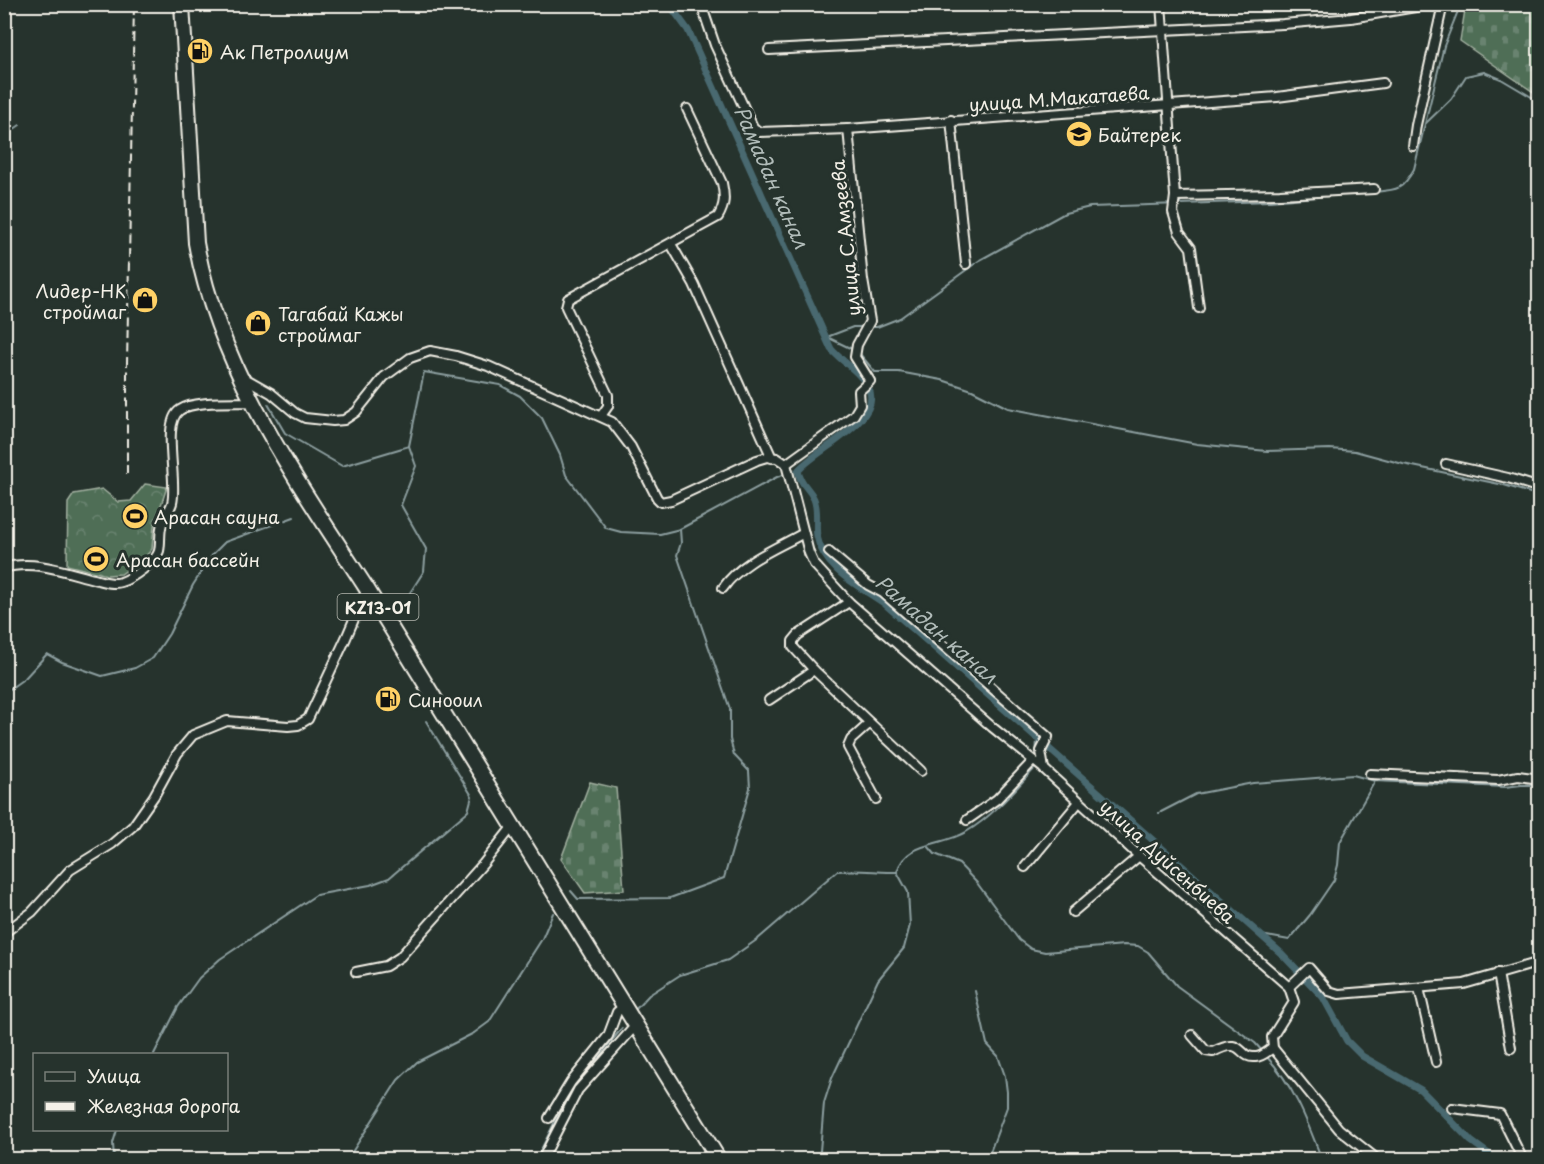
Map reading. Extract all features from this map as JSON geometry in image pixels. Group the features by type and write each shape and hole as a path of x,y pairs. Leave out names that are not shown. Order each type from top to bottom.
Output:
{"highway":[{"name":"KZ13-01","path":"182,4 196,243 202,276 211,306 240,375 253,402 319,515 719,1160"}],"street":[{"path":"701,4 715,45 753,127 759,132 848,129"},
{"path":"1161,4 1168,106"},
{"path":"769,50 1163,31 1352,18 1433,4"},
{"path":"1413,146 1443,4"},
{"name":"улица М.Макатаева","path":"848,129 1276,97 1383,83"},
{"name":"улица М.Макатаева","path":"1168,106 1175,196 1173,212 1179,232 1191,248 1199,308"},
{"path":"601,416 608,406 608,395 566,307 568,299 718,218 725,197 722,183 687,109"},
{"name":"улица М.Макатаева","path":"951,120 966,264"},
{"name":"улица С.Амзеева","path":"786,464 854,415 860,405 859,391 870,381 855,357 857,345 870,321 863,280 848,129"},
{"path":"1175,196 1374,189"},
{"path":"671,244 694,284 772,458"},
{"path":"240,375 271,393 295,413 305,418 333,421 344,420 356,412 384,376 410,358 430,351 456,356 488,366 612,422 631,447 657,498 661,501 671,500 757,460 772,458 786,464"},
{"path":"4,568 15,565 36,566 105,582 120,583 151,564 158,553 162,525 172,503 174,482 171,434 173,419 180,410 195,405 253,402"},
{"name":"улица Дуйсенбиева","path":"786,464 802,534 814,564 849,602 952,693 1044,769 1288,987"},
{"path":"1446,464 1508,478 1539,488"},
{"path":"723,588 732,576 759,557 802,534"},
{"path":"830,552 868,585 883,593 1048,737 1041,751 1044,769"},
{"path":"4,933 32,912 70,870 112,844 133,826 154,796 184,743 193,735 227,721 288,726 298,725 308,719 367,589"},
{"path":"849,602 793,641 793,647 814,670 921,771"},
{"path":"769,700 814,670"},
{"path":"870,723 851,740 848,747 876,799"},
{"path":"967,820 997,800 1033,761"},
{"path":"1370,774 1498,780 1518,776 1539,779"},
{"path":"1025,867 1079,802"},
{"path":"356,972 386,966 400,957 483,864 513,826"},
{"path":"1073,912 1139,856"},
{"path":"1374,1158 1339,1129 1273,1048 1272,1037 1294,1002 1288,987 1309,968 1329,991 1339,994 1464,984 1539,962"},
{"path":"1498,973 1511,1048"},
{"path":"1419,988 1436,1062"},
{"path":"549,1118 571,1082 608,1036 617,1012 624,1005"},
{"path":"542,1160 578,1090 636,1025"},
{"path":"1192,1035 1206,1051 1213,1052 1226,1045 1234,1045 1250,1057 1258,1058 1273,1048"},
{"path":"1452,1108 1500,1114 1523,1160"}],"green space":[{"path":"1469,5 1539,5 1539,96 1460,41 1465,10"},
{"name":"Арасан сауна","path":"145,484 167,487 154,526 152,549 144,558 121,574 107,575 67,565 68,503 74,494 102,489 118,502 131,501"},
{"path":"590,782 616,788 624,890 585,893 561,859"}],"waterway":[{"name":"Рамадан канал","path":"669,4 688,30 831,349 862,378 869,389 871,401 857,424 798,471 801,480 814,499 817,536 827,558 844,576 885,604 1282,954 1323,997 1347,1041 1362,1056 1421,1090 1471,1141 1497,1160"},
{"path":"1373,192 1398,188 1406,182 1414,169 1444,46 1463,4"},
{"path":"1425,124 1451,99 1466,76 1484,72 1501,79 1540,102"},
{"path":"4,136 20,125"},
{"path":"870,327 877,327 900,318 980,260 1065,213 1090,207 1270,201 1350,194"},
{"path":"827,337 853,327 864,327"},
{"path":"827,337 854,350"},
{"path":"859,353 875,372 899,372 942,380 972,390 1008,408 1197,444 1267,451 1330,449 1355,451 1403,464 1504,485 1540,496"},
{"path":"417,619 406,599 424,571 426,549 401,505 416,466 409,446 424,372 500,385 520,396 542,418 560,455 566,475 606,528 621,532 660,534 680,529 786,474"},
{"path":"268,404 285,433 342,466 409,446"},
{"path":"4,693 25,678 47,654 62,662 102,676 135,668 153,658 169,634 193,585 213,554 225,542 294,517"},
{"path":"571,891 578,899 670,898 724,878 750,788 749,771 734,755 730,739 730,709 677,555 681,543 680,529"},
{"path":"155,1053 178,1007 199,978 220,959 316,895 370,885 389,878 468,811 472,796 426,721"},
{"path":"1036,759 1037,738"},
{"path":"817,1160 820,1151 824,1103 832,1078 878,980 904,948 910,925 908,892 897,872 901,862 916,849 957,836 976,826 1011,794 1036,764"},
{"path":"1159,813 1196,794 1253,783 1353,775 1375,781"},
{"path":"1261,935 1289,940 1310,915 1334,880 1340,842 1375,781 1505,787 1540,785"},
{"path":"928,846 935,854 959,864 977,883 1019,940 1031,949 1045,952 1124,945 1138,946 1148,952 1177,986 1255,1043 1263,1052"},
{"path":"635,1010 649,995 680,975 728,960 758,939 837,871 897,872"},
{"path":"347,1160 398,1080 417,1062 474,1033 489,1022 542,939 553,913"},
{"path":"975,991 987,1044 998,1056 1005,1076 1007,1092 1007,1107 987,1160"},
{"path":"536,1160 568,1095 622,1028"},
{"path":"1266,1056 1285,1079 1306,1118 1322,1160"},
{"path":"114,1160 113,1143 117,1131"}],"railway":[{"path":"127,474 134,4"}],"place":[{"name":"Ак Петролиум","path":"200,51"},
{"name":"Байтерек","path":"1079,134"},
{"name":"Лидер-НК строймаг","path":"145,300"},
{"name":"Тагабай Кажы строймаг","path":"258,323"},
{"name":"Арасан сауна","path":"135,516"},
{"name":"Арасан бассейн","path":"96,559"},
{"name":"Синооил","path":"388,699"}]}
